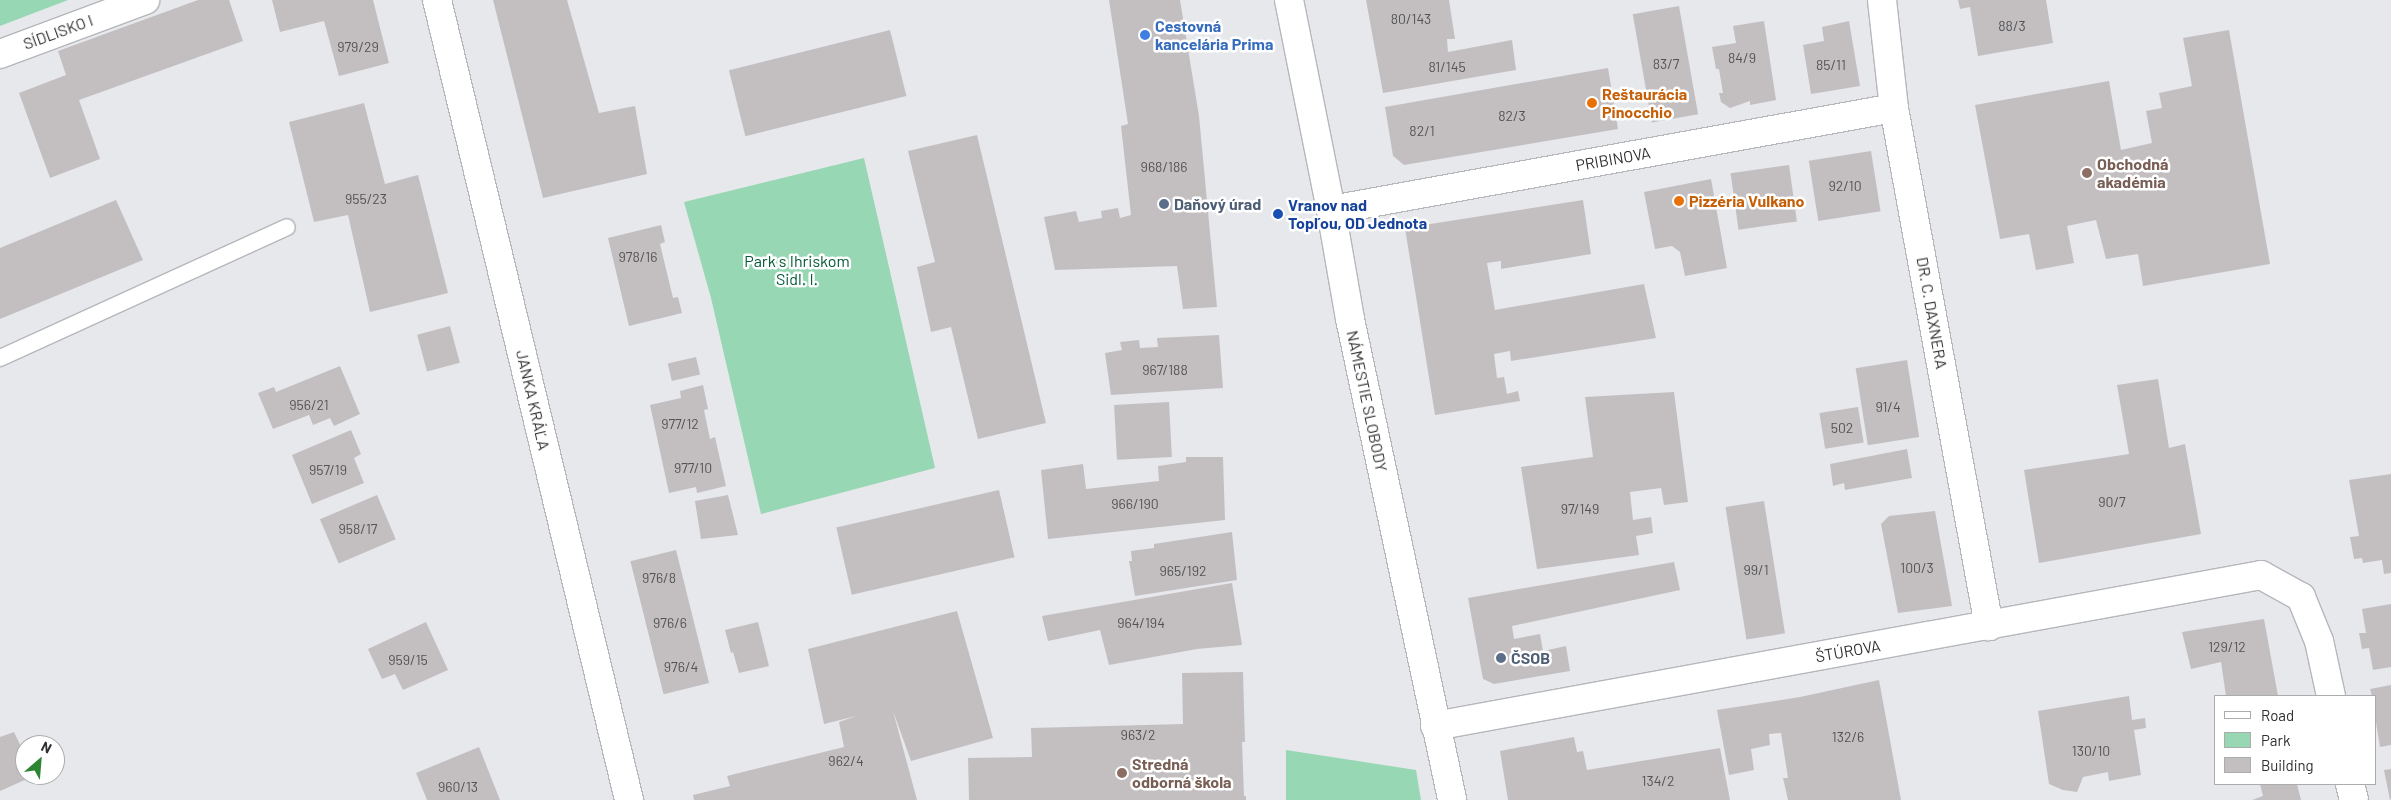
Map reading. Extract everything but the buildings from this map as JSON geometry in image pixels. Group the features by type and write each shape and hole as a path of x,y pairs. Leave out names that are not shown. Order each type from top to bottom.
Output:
{"street":[{"name":"SÍDLISKO I","path":"0,54 145,0"},
{"name":"JANKA KRÁĽA","path":"437,0 629,800"},
{"name":"NÁMESTIE SLOBODY","path":"1289,0 1331,210 1350,319 1452,800"},
{"name":"DR. C. DAXNERA","path":"1882,0 1894,108 1989,626"},
{"name":"PRIBINOVA","path":"1331,210 1894,108"},
{"name":"ŠTÚROVA","path":"1435,726 2261,575 2301,597 2319,641 2331,695"},
{"path":"2350,785 2354,800"}],"lane":[{"path":"0,358 287,228"}],"green space":[{"path":"0,0 68,0 0,26"},
{"name":"Park s Ihriskom Sidl. I.","path":"864,158 935,468 761,514 711,298 684,202"},
{"path":"1286,750 1416,770 1421,800 1286,800"}],"place":[{"name":"Cestovná kancelária Prima","path":"1145,35"},
{"name":"Reštaurácia Pinocchio","path":"1592,103"},
{"name":"Obchodná akadémia","path":"2087,173"},
{"name":"Pizzéria Vulkano","path":"1679,201"},
{"name":"Daňový úrad","path":"1164,204"},
{"name":"Vranov nad Topľou, OD Jednota","path":"1278,214"},
{"name":"ČSOB","path":"1501,658"},
{"name":"Stredná odborná škola","path":"1122,773"}]}
